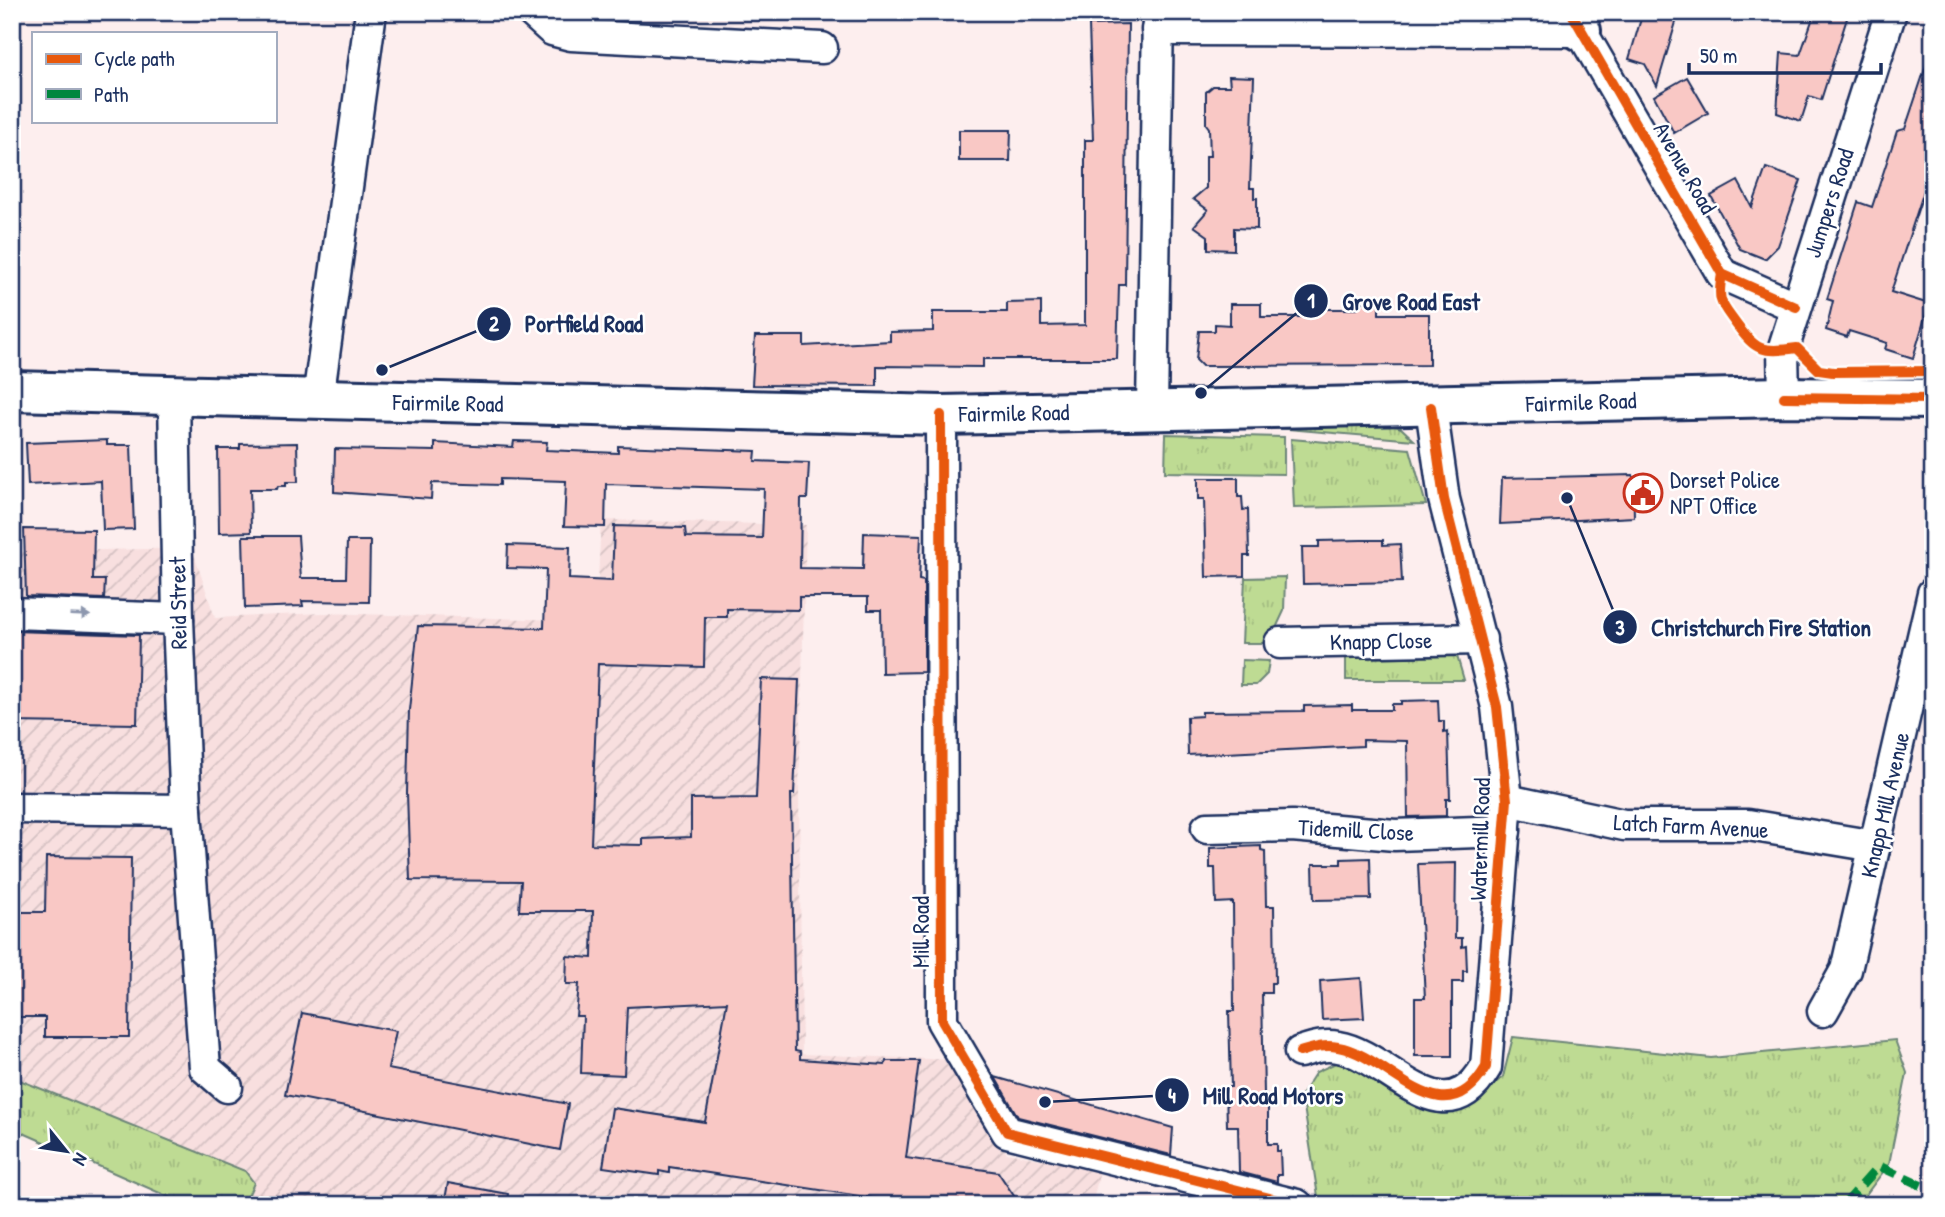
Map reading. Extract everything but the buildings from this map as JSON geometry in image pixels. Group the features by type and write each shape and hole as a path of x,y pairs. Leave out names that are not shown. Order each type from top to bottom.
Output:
{"main road":[{"name":"Fairmile Road","path":"12,391 941,415 1431,407 1784,397 1933,399"}],"street":[{"path":"318,399 371,12"},
{"path":"532,12 552,30 571,35 822,48"},
{"name":"Jumpers Road","path":"1784,397 1783,350 1891,12"},
{"path":"1152,410 1157,21 1583,18"},
{"name":"Avenue Road","path":"1583,18 1722,274 1796,307"},
{"name":"Reid Street","path":"174,396 178,619 186,810 205,1068 228,1087"},
{"name":"Watermill Road","path":"1300,1052 1317,1046 1339,1046 1416,1089 1443,1098 1457,1097 1478,1081 1486,1067 1507,800 1497,708 1444,499 1431,407"},
{"name":"Mill Road","path":"941,415 942,1021 1007,1132 1297,1205"},
{"name":"Knapp Mill Avenue","path":"1823,1011 1846,970 1933,593"},
{"path":"12,613 178,619"},
{"name":"Knapp Close","path":"1280,643 1481,639"},
{"name":"Latch Farm Avenue","path":"1507,800 1624,825 1748,825 1875,846"},
{"path":"12,808 186,810"},
{"name":"Tidemill Close","path":"1207,828 1292,826 1395,835 1505,831"}],"shaded area":[{"path":"601,520 806,525 799,793 802,1054 954,1060 974,1109 1007,1153 1100,1170 1092,1205 244,1205 254,1183 245,1171 12,1077 12,552 192,548 215,618 323,613 596,621"}],"green space":[{"path":"1386,423 1401,428 1414,440 1254,426"},
{"path":"1166,434 1284,437 1284,474 1165,472"},
{"path":"1291,439 1410,449 1426,505 1294,508"},
{"path":"1285,577 1284,611 1269,643 1242,643 1245,578"},
{"path":"1457,656 1464,680 1346,680 1346,658"},
{"path":"1242,660 1269,661 1267,674 1256,685 1241,685"},
{"path":"1513,1037 1711,1058 1895,1040 1907,1073 1889,1164 1858,1205 1319,1203 1302,1094 1316,1072 1338,1062 1436,1105 1465,1107 1503,1077"},
{"path":"12,1077 245,1171 254,1183 244,1205 187,1205 12,1128"}],"marked path":[{"path":"1844,1205 1879,1166 1933,1191"}],"cycle path":[{"path":"1571,12 1722,274 1796,307"},
{"path":"1722,274 1720,297 1724,306 1749,340 1761,348 1797,348 1819,370 1833,372 1933,371"},
{"path":"1784,397 1933,399"},
{"path":"1300,1052 1328,1046 1357,1053 1415,1088 1434,1096 1452,1097 1469,1088 1486,1067 1507,800 1497,707 1444,499 1431,407"},
{"path":"941,415 942,1021 1007,1132 1297,1205"}],"place":[{"name":"Portfield Road","path":"382,370"},
{"name":"Grove Road East","path":"1201,393"},
{"name":"Dorset Police NPT Office","path":"1643,493"},
{"name":"Christchurch Fire Station","path":"1567,498"},
{"name":"Mill Road Motors","path":"1045,1102"}]}
